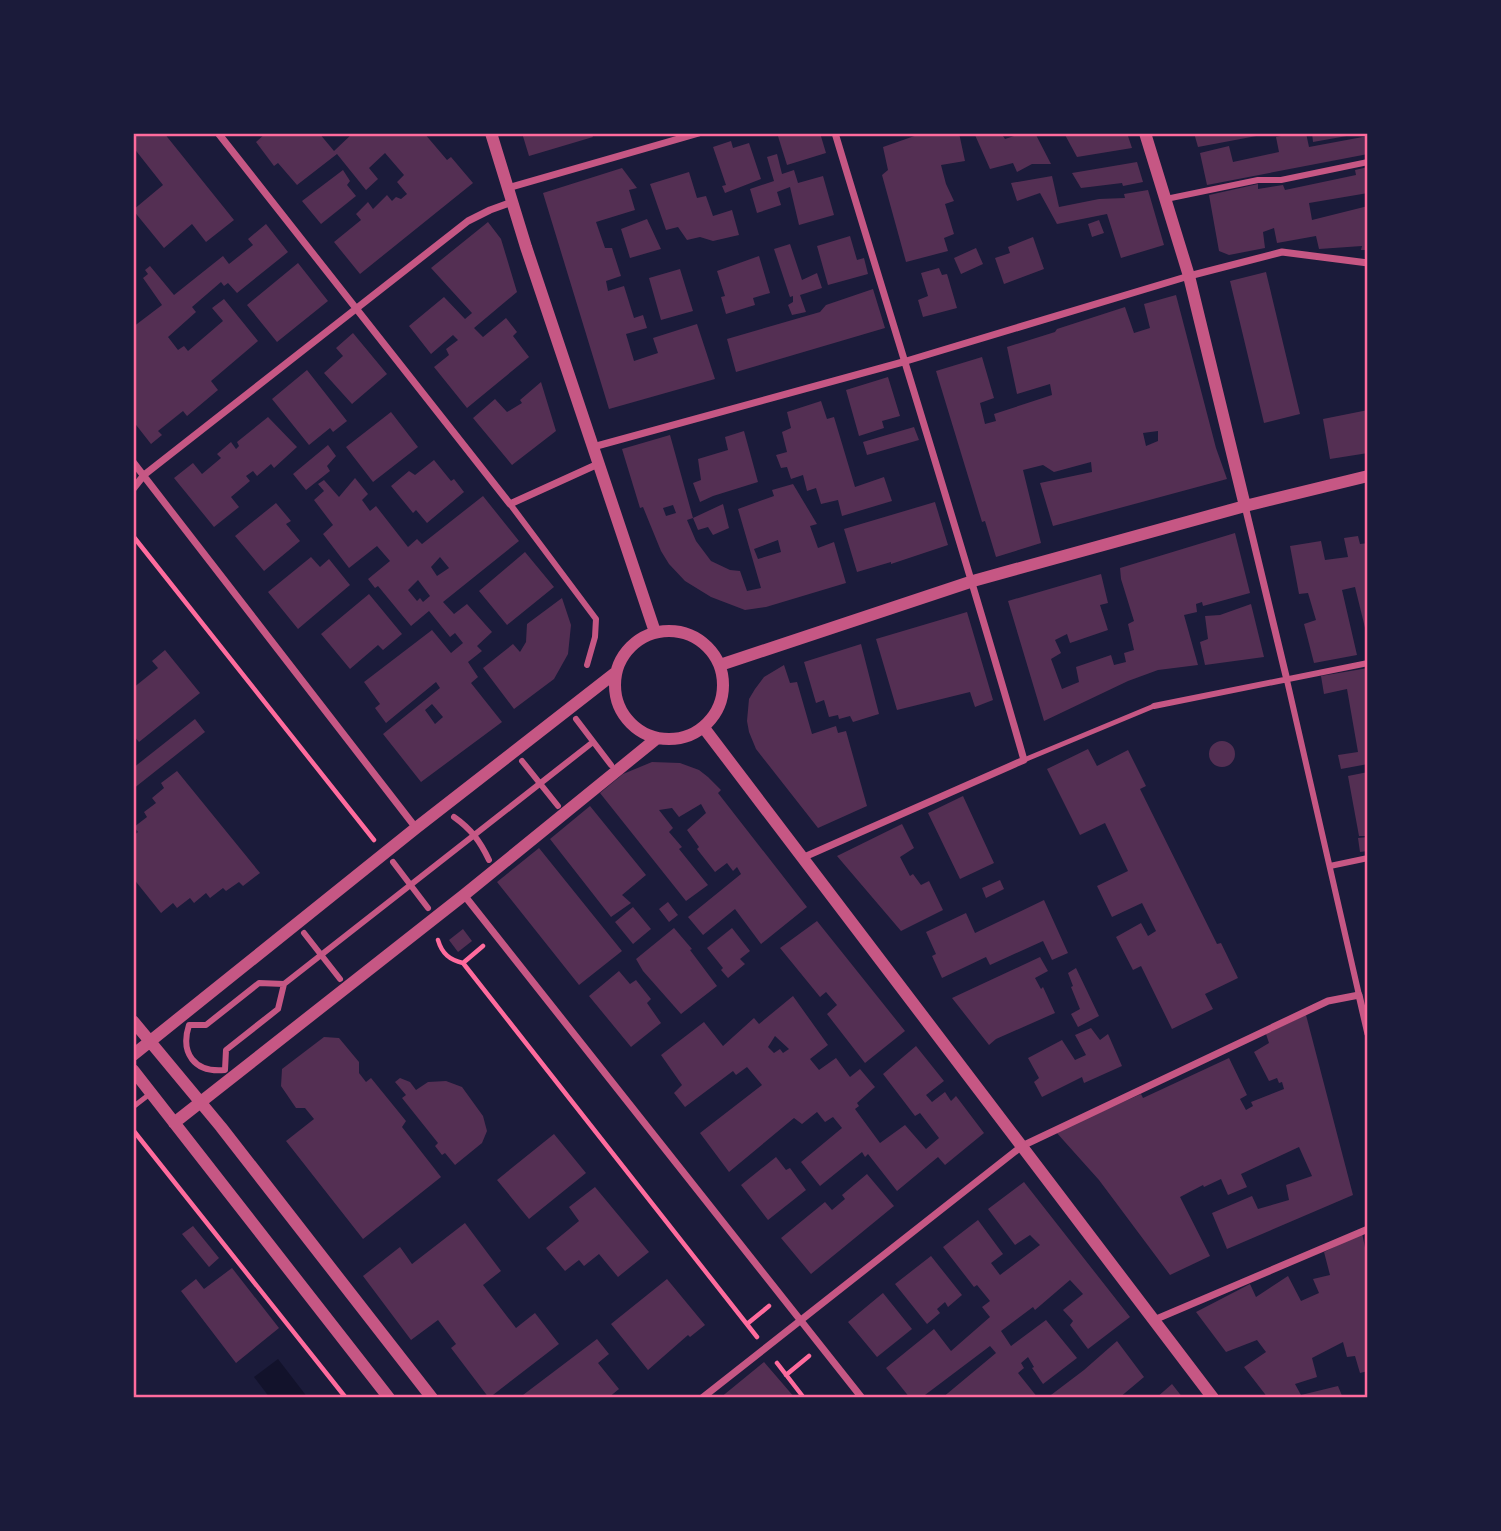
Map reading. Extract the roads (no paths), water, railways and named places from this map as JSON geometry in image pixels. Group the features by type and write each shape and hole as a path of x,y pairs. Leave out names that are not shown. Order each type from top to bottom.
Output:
{"street":[{"path":"218,133 510,504 596,619 595,637 587,665"},
{"path":"491,133 655,632"},
{"path":"508,188 699,133"},
{"path":"802,858 1024,761 973,581 903,362 835,133"},
{"path":"1145,133 1189,276 1287,677 1368,1034"},
{"path":"1166,199 1258,180 1281,180 1368,162"},
{"path":"133,489 144,475 468,222 512,202"},
{"path":"593,447 903,362 1189,276 1282,252 1368,263"},
{"path":"133,462 416,828"},
{"path":"510,504 598,464"},
{"path":"720,666 973,581 1368,475"},
{"path":"675,631 694,636 709,648 720,666 724,682 722,699 715,715 704,727 673,740 656,739 636,730 622,714 614,694 615,673 623,655 637,641 655,632 675,631"},
{"path":"1154,706 1287,677 1368,663"},
{"path":"133,1055 416,828 615,673"},
{"path":"576,719 611,765"},
{"path":"704,727 1213,1398"},
{"path":"174,1123 464,895 656,739"},
{"path":"284,984 259,983 206,1025 189,1025 185,1038 186,1049 192,1059 201,1067 213,1071 225,1070 226,1050 278,1009 284,984 593,742"},
{"path":"522,761 558,806"},
{"path":"454,817 475,835 489,860"},
{"path":"1330,866 1368,858"},
{"path":"393,862 428,908"},
{"path":"464,895 862,1398"},
{"path":"304,933 340,979"},
{"path":"702,1398 1022,1146 1328,1001 1359,995"},
{"path":"133,1021 201,1102 432,1398"},
{"path":"133,1070 389,1398"},
{"path":"1154,1320 1368,1229"}],"lane":[{"path":"1024,761 1154,706"},
{"path":"133,1107 150,1093"}]}
